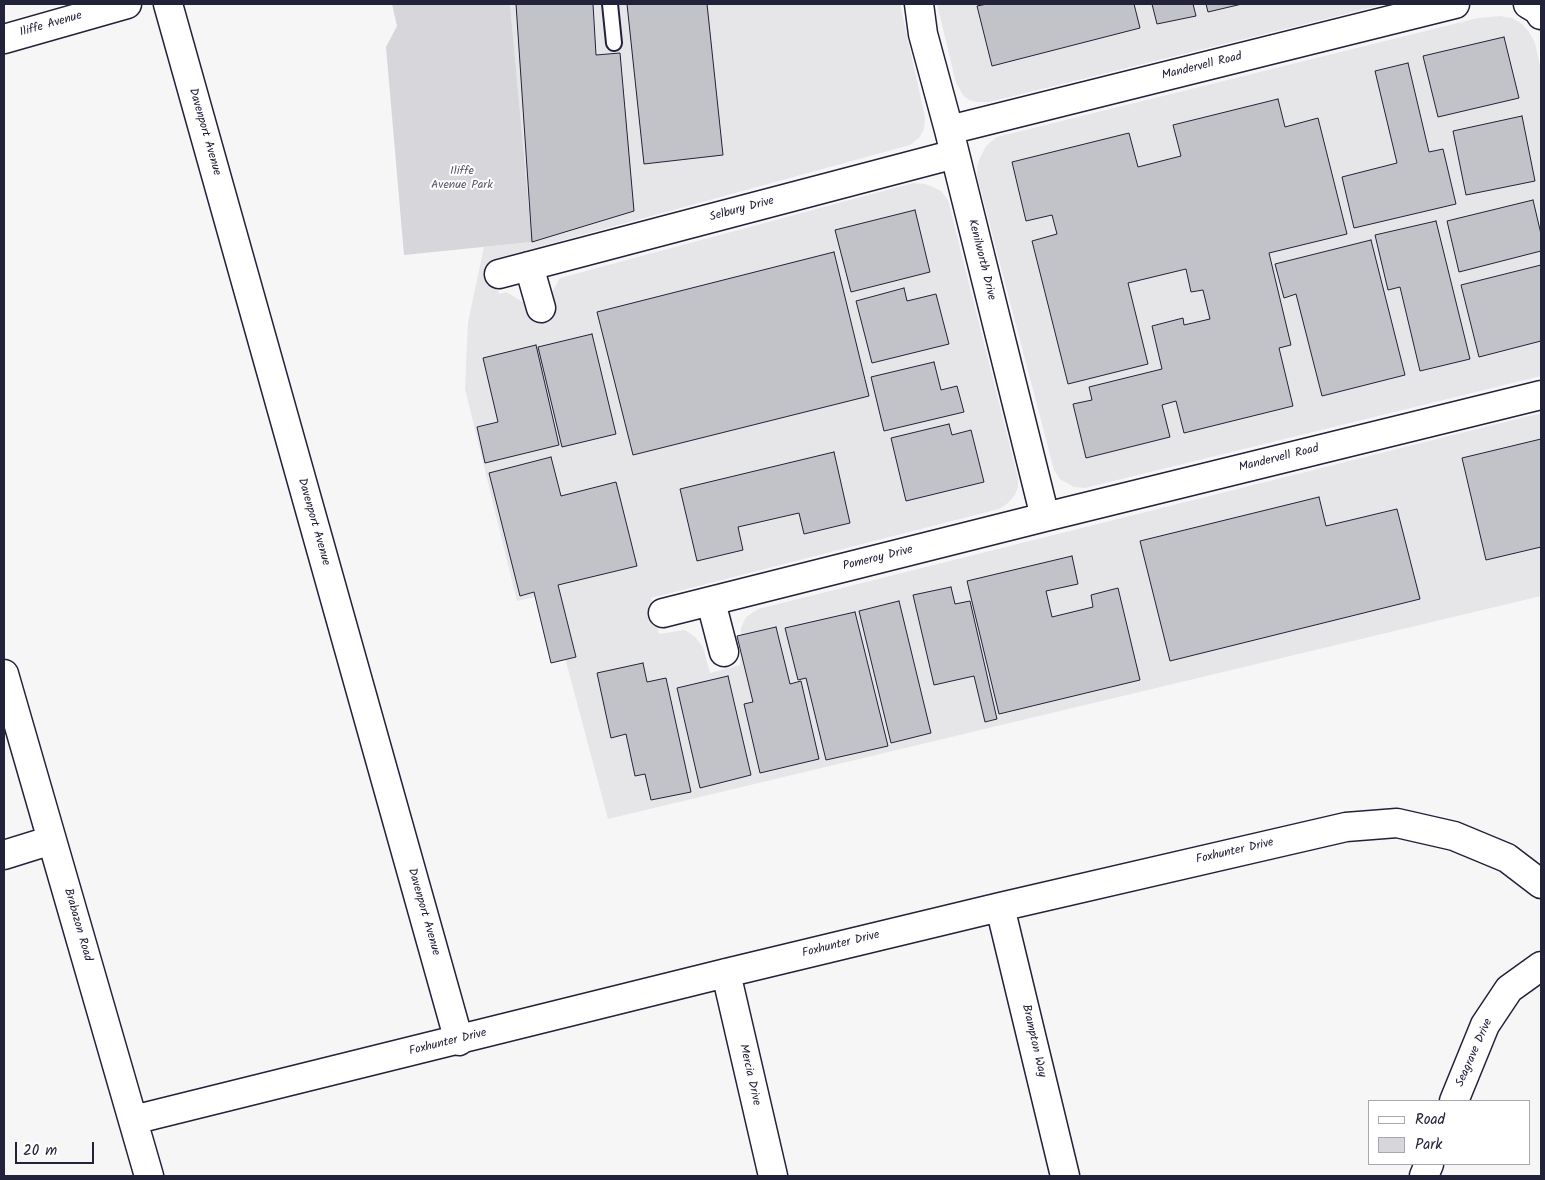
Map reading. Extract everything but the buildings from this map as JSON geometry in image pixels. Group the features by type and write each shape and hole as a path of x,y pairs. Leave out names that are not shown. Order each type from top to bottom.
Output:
{"street":[{"name":"Iliffe Avenue","path":"4,39 127,4"},
{"name":"Davenport Avenue","path":"168,4 459,1041"},
{"name":"Kenilworth Drive","path":"919,4 923,34 952,142 1045,517"},
{"name":"Mandervell Road","path":"952,142 1455,4"},
{"path":"1528,4 1538,10 1541,15"},
{"name":"Selbury Drive","path":"499,274 952,142"},
{"path":"529,266 540,308"},
{"name":"Mandervell Road","path":"1045,517 1541,395"},
{"name":"Pomeroy Drive","path":"663,613 1045,517"},
{"path":"711,602 724,652"},
{"name":"Brabazon Road","path":"4,674 149,1176"},
{"name":"Foxhunter Drive","path":"133,1120 459,1041 726,973 1346,826 1397,823 1454,836 1507,858 1541,884"},
{"path":"4,855 52,840"},
{"name":"Brampton Way","path":"1000,907 1065,1176"},
{"name":"Seagrave Drive","path":"1454,1100 1485,1025 1509,989 1541,966"},
{"name":"Mercia Drive","path":"726,973 772,1176"}],"lane":[{"path":"610,4 614,43"}],"shaded area":[{"path":"510,4 900,4 925,117 924,129 919,138 910,145 491,260 499,294 506,292 523,302 531,318 551,312 551,294 560,278 913,183 933,187 941,191 948,200 1018,478 1018,487 1015,495 999,509 651,598 659,634 685,630 695,637 703,647 710,673 740,665 741,628 746,617 758,609 1541,413 1541,596 608,819 548,594 517,601 465,389 468,322 484,247 532,242"},
{"path":"937,4 1386,4 989,102 977,102 969,100 963,95 956,83"},
{"path":"1500,16 1512,18 1522,24 1529,32 1535,43 1541,71 1541,376 1085,488 1074,487 1060,479 1054,470 977,176 977,167 986,146 997,137 1478,18"}],"green space":[{"name":"Iliffe Avenue Park","path":"392,4 510,4 532,242 404,255 386,47 397,26"}]}
